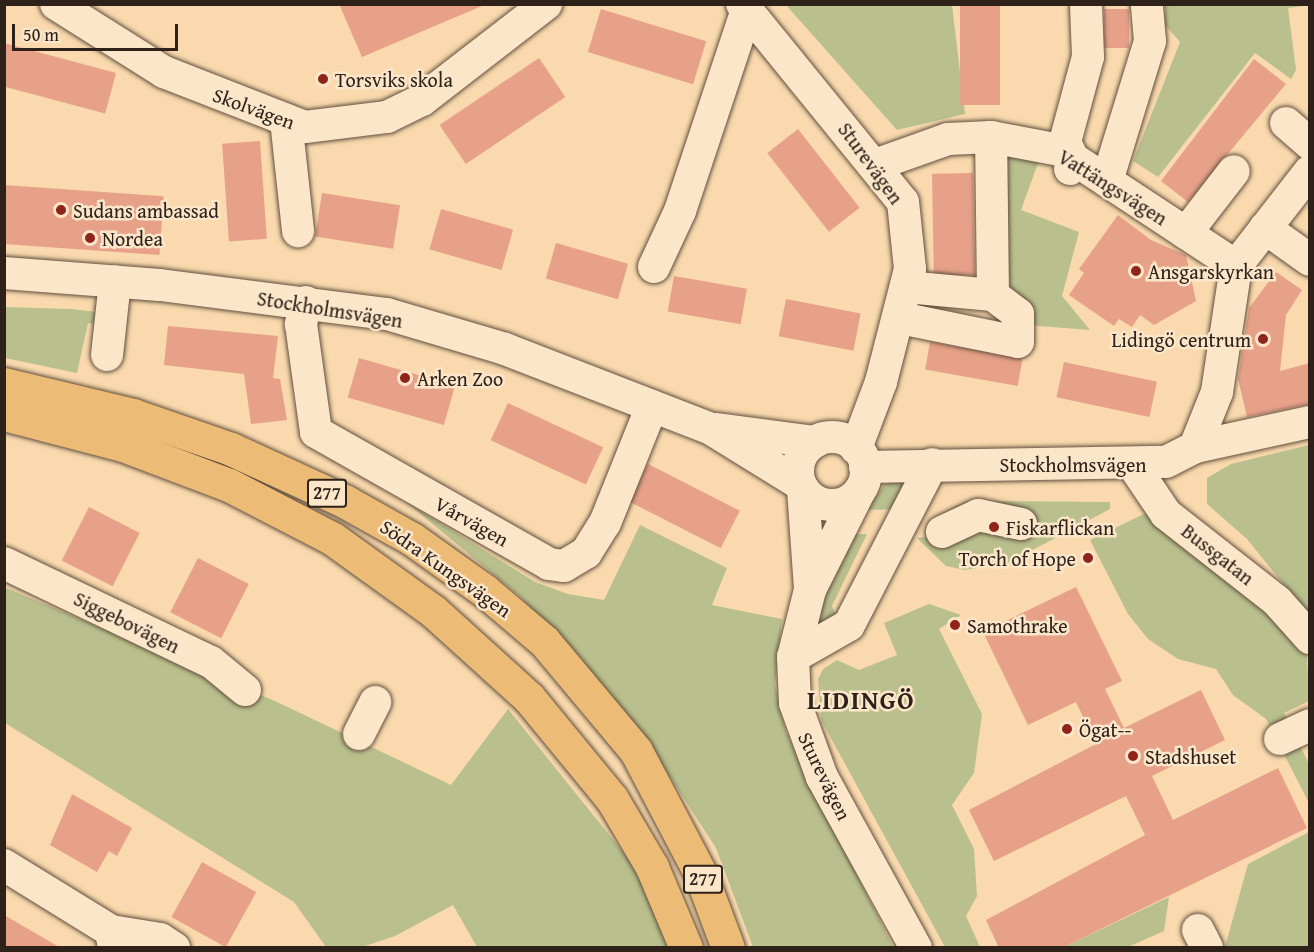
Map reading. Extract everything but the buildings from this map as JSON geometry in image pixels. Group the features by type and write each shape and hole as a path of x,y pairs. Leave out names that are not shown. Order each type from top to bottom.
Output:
{"main road":[{"name":"Södra Kungsvägen","path":"4,384 133,415 231,449 346,502 485,591 544,641 636,751 700,873 728,948"},
{"name":"Södra Kungsvägen","path":"4,414 123,445 229,485 333,538 434,610 529,698 612,799 652,867 686,948"}],"street":[{"name":"Skolvägen","path":"56,4 164,72 305,127 387,117 422,100 546,4"},
{"path":"1071,166 1065,142 1088,57 1086,4"},
{"path":"1107,181 1150,41 1148,4"},
{"name":"Sturevägen","path":"745,7 876,165 903,202 910,249 900,318 860,469 810,590 793,657 802,730 916,948"},
{"name":"Sturevägen","path":"654,267 681,211 745,7"},
{"path":"286,120 298,231"},
{"path":"1286,123 1310,144"},
{"path":"991,137 993,295"},
{"name":"Vattängsvägen","path":"876,165 948,139 991,137 1060,150 1071,166 1107,181 1236,266"},
{"path":"1186,233 1234,171"},
{"path":"1195,447 1217,393 1236,266 1310,171"},
{"path":"1265,228 1310,260"},
{"name":"Stockholmsvägen","path":"4,273 115,281 303,313 387,314 505,349 711,429 831,505 860,469 932,464 1133,465 1166,462 1195,447 1310,422"},
{"path":"107,355 115,281"},
{"path":"900,318 1018,342 1018,314 993,295 906,287"},
{"name":"Vårvägen","path":"303,313 316,432 549,564 564,566 586,553 605,523 652,406"},
{"name":"Stockholmsvägen","path":"711,429 815,442 836,437 860,469"},
{"path":"801,487 800,458 815,442"},
{"path":"793,657 849,625 932,464"},
{"name":"Bussgatan","path":"1133,465 1166,514 1277,601 1310,638"},
{"name":"Sturevägen","path":"801,487 810,590"},
{"path":"942,532 989,514 1021,524"},
{"name":"Siggebovägen","path":"4,563 210,662 245,690"},
{"path":"359,734 375,702"},
{"path":"1280,739 1309,726"},
{"path":"4,865 112,939 160,939 174,948"}],"green space":[{"path":"786,5 952,5 965,114 897,130"},
{"path":"1165,5 1310,5 1288,8 1296,70 1291,79 1255,53 1158,177 1133,161 1180,42 1165,25"},
{"path":"1000,146 1041,155 1021,210 1079,232 1062,296 1090,330 1027,325 1001,285"},
{"path":"5,307 72,309 104,313 102,325 88,323 77,373 5,358"},
{"path":"1309,445 1309,616 1247,539 1207,504 1207,478 1231,464"},
{"path":"921,472 903,509 866,510 885,484"},
{"path":"966,501 1110,502 1110,509 1008,563 965,570 946,566 917,538 931,536 941,514"},
{"path":"406,502 535,582 568,594 604,600 640,525 727,568 712,605 782,619 775,685 786,732 893,947 753,947 716,848 648,743 522,598"},
{"path":"1148,512 1292,635 1307,657 1309,701 1284,713 1309,764 1309,803 1266,719 1233,695 1216,669 1178,659 1148,639 1128,614 1090,540"},
{"path":"850,534 867,534 832,606 836,617 819,625 817,617"},
{"path":"4,587 275,701 451,785 508,709 643,877 673,947 477,947 453,905 395,936 362,947 326,947 294,902 5,723"},
{"path":"929,604 961,615 939,629 982,714 974,773 952,805 974,849 977,896 966,916 980,947 945,947 821,720 818,679 823,669 837,660 859,670 897,655 884,623"},
{"path":"1309,832 1309,947 1225,947 1248,864"},
{"path":"1169,897 1164,931 1128,947 1062,948"}],"place":[{"name":"Torsviks skola","path":"323,79"},
{"name":"Sudans ambassad","path":"61,210"},
{"name":"Nordea","path":"90,238"},
{"name":"Ansgarskyrkan","path":"1136,271"},
{"name":"Lidingö centrum","path":"1263,339"},
{"name":"Arken Zoo","path":"405,378"},
{"name":"Fiskarflickan","path":"994,527"},
{"name":"Torch of Hope","path":"1088,558"},
{"name":"Samothrake","path":"955,625"},
{"name":"Ögat--","path":"1067,729"},
{"name":"Stadshuset","path":"1133,756"}],"district":[{"name":"LIDINGÖ","path":"861,700"}]}
